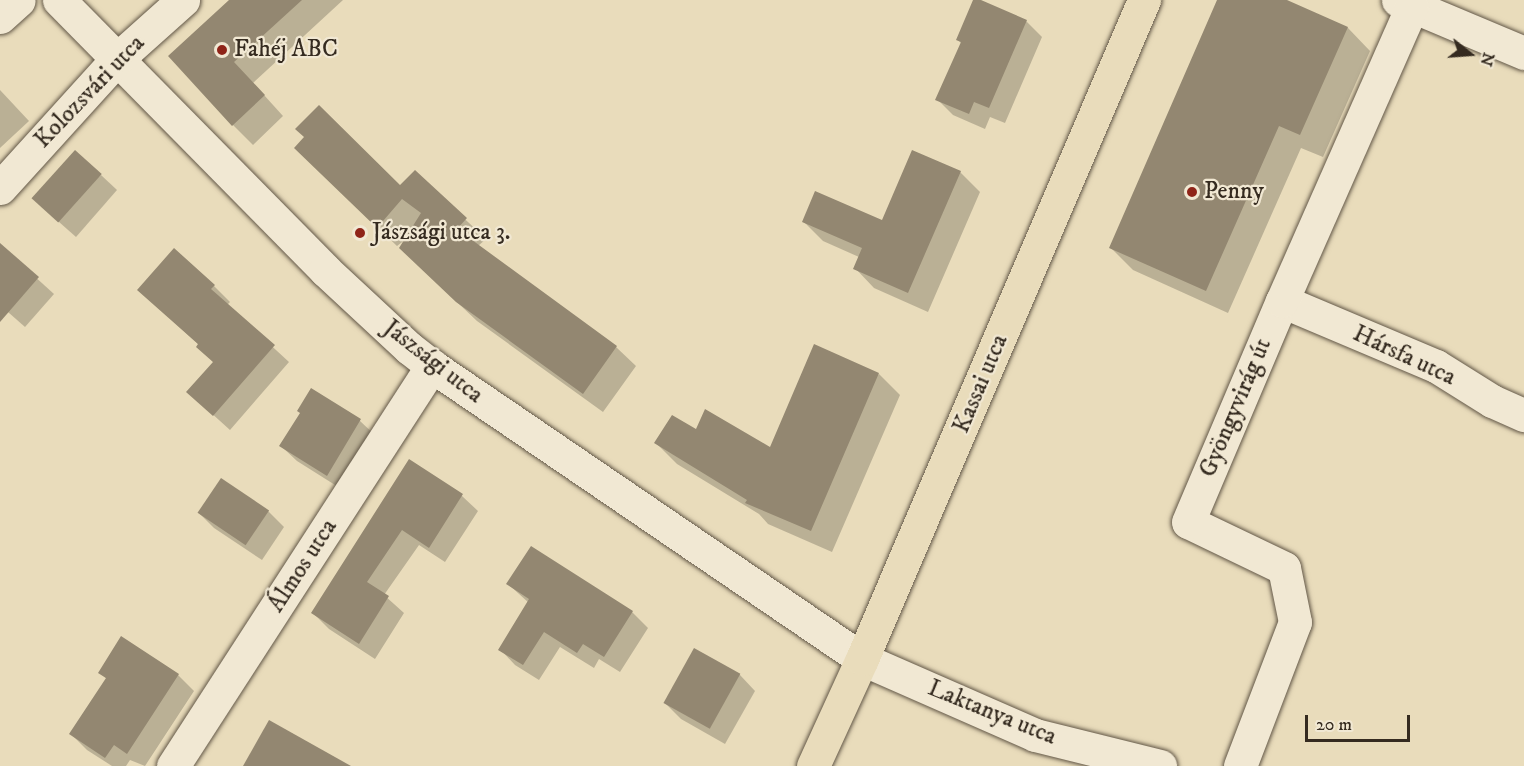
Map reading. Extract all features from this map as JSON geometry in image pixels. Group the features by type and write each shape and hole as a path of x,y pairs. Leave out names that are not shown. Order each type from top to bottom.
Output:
{"main road":[{"name":"Kassai utca","path":"813,766 862,659 1144,0"}],"street":[{"path":"0,17 19,0"},
{"name":"Jászsági utca","path":"59,0 325,270 409,348 432,366 862,659"},
{"name":"Kolozsvári utca","path":"0,188 116,60 183,0"},
{"path":"1405,3 1524,53"},
{"name":"Gyöngyvirág út","path":"1240,766 1295,622 1284,568 1188,522 1405,3"},
{"name":"Hársfa utca","path":"1282,301 1436,366 1492,401 1524,415"},
{"name":"Álmos utca","path":"173,766 432,366"},
{"name":"Laktanya utca","path":"862,659 1035,735 1160,766"}],"building":[{"path":"229,0 302,0 234,62 265,95 232,126 168,56"},
{"path":"973,0 981,0 1027,20 989,108 974,102 969,114 935,100 961,42 956,40"},
{"name":"Penny","path":"1217,0 1287,0 1348,27 1300,135 1279,126 1206,291 1109,248"},
{"path":"319,105 400,185 415,170 467,218 457,229 617,346 583,394 456,302 399,248 421,213 402,199 377,228 294,148 304,137 295,129"},
{"path":"75,150 102,174 58,222 32,198"},
{"path":"912,150 961,171 908,293 853,269 862,248 802,222 815,191 882,220"},
{"path":"0,243 39,277 0,322"},
{"path":"174,248 215,285 211,289 275,345 213,416 186,392 213,362 196,347 198,344 137,290"},
{"path":"814,344 879,373 811,531 745,503 747,500 654,443 672,415 696,429 705,409 770,447"},
{"path":"311,388 361,419 327,476 279,446 300,413 297,411"},
{"path":"409,459 463,494 429,548 402,530 367,582 389,596 359,644 311,613"},
{"path":"221,478 269,510 246,545 198,513"},
{"path":"531,546 633,611 604,657 583,644 577,653 544,632 523,665 498,650 529,599 506,584"},
{"path":"121,636 179,674 127,754 114,745 105,758 69,734 106,678 98,673"},
{"path":"694,648 740,674 710,729 663,703"},
{"path":"269,720 351,766 243,766"}],"place":[{"name":"Fahéj ABC","path":"222,50"},
{"name":"Penny","path":"1192,192"},
{"name":"Jászsági utca 3.","path":"360,233"}]}
